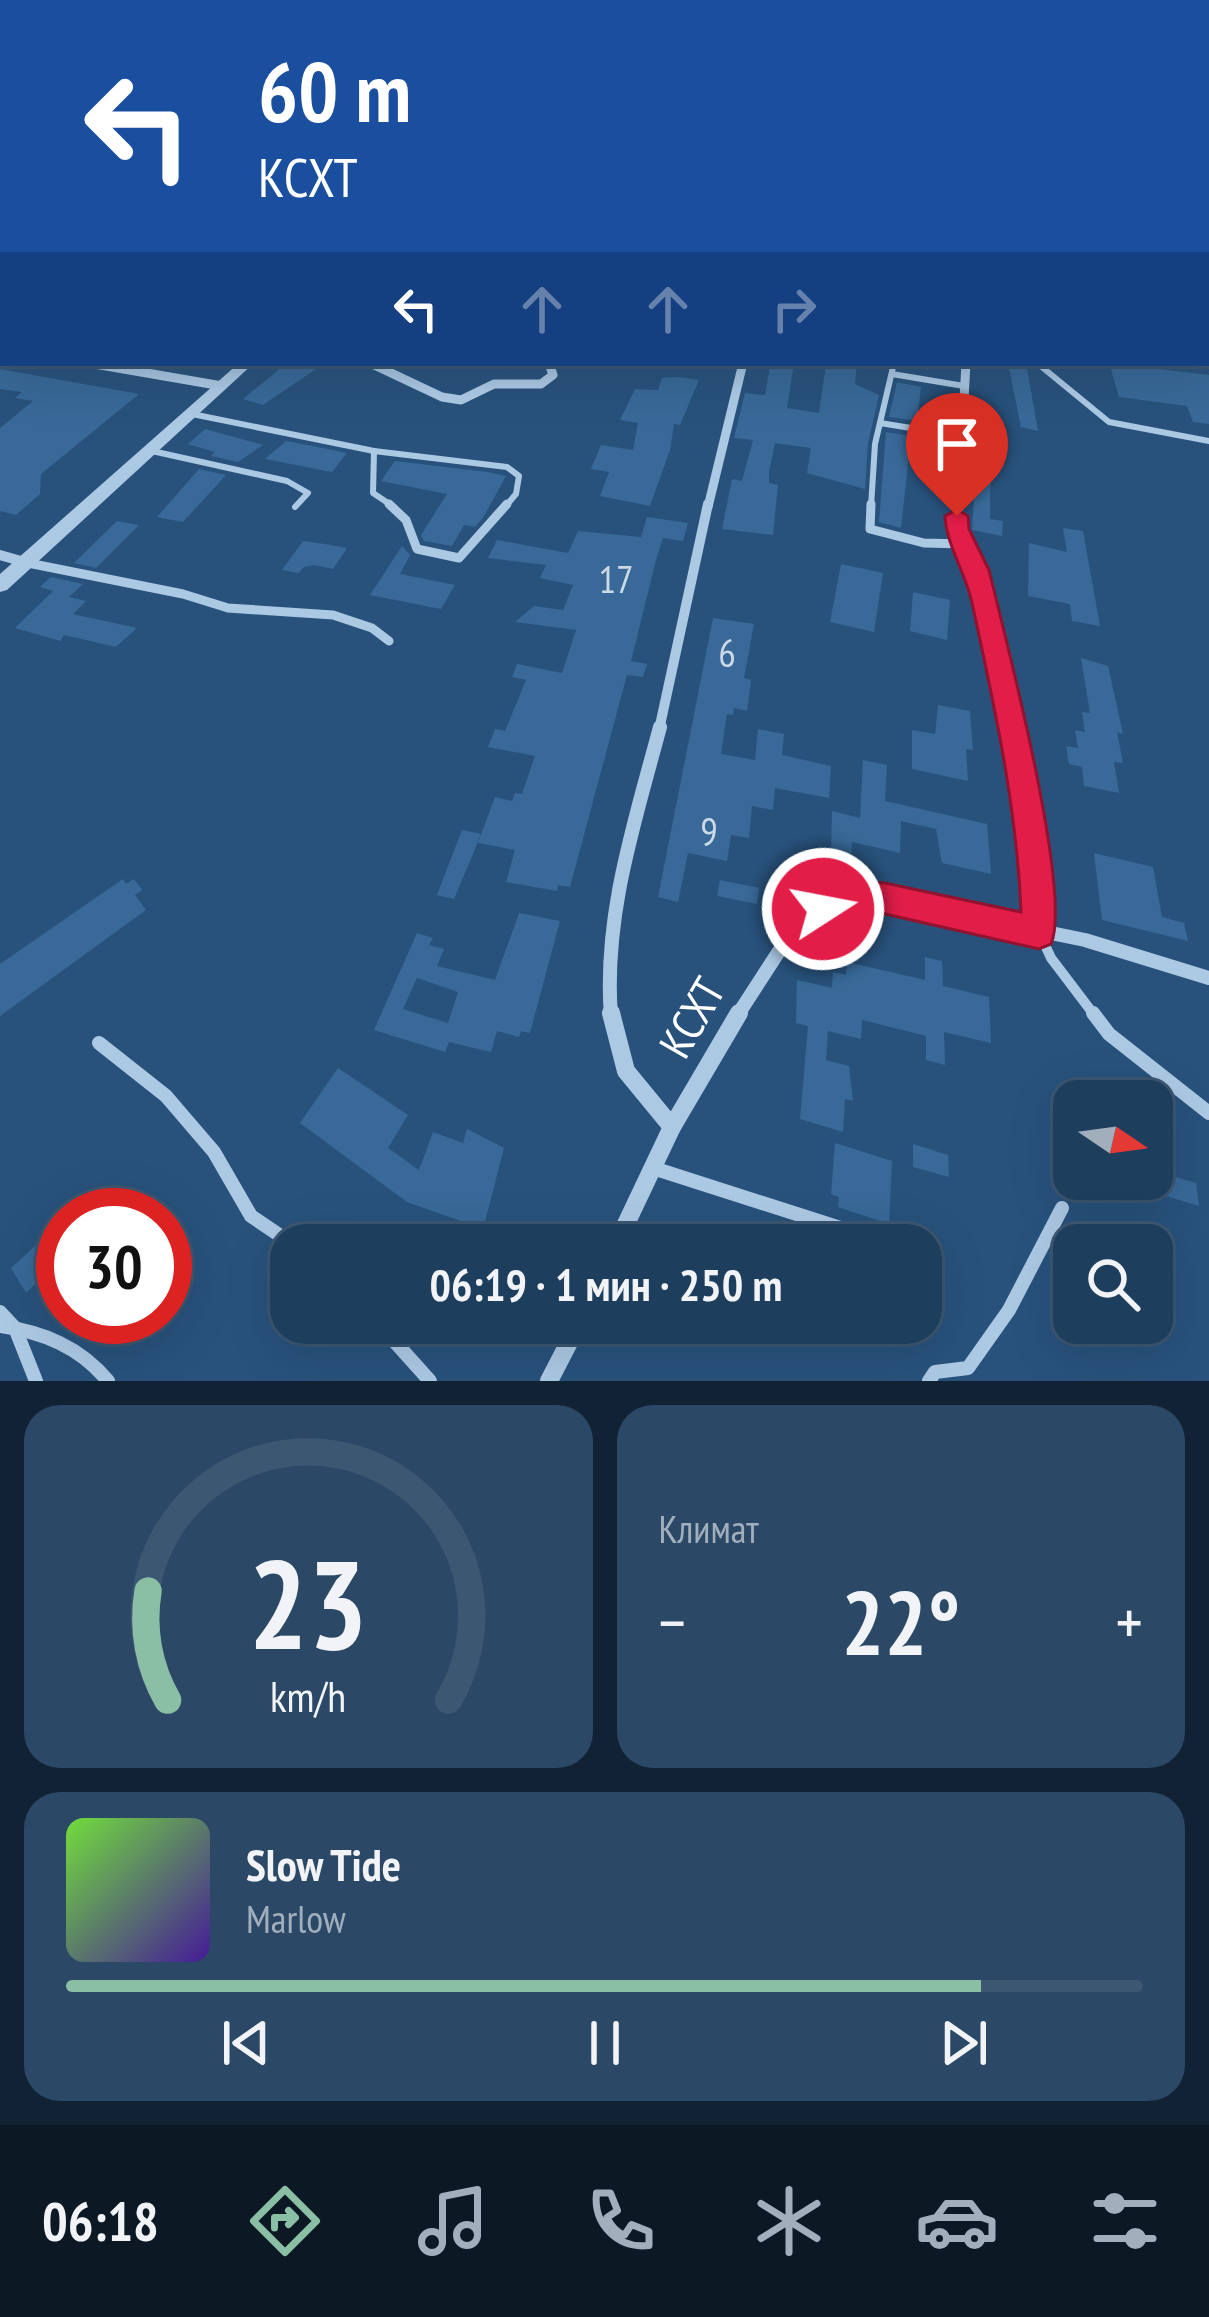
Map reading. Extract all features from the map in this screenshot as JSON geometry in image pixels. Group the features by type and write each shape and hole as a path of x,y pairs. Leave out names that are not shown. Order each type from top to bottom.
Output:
{"street":[{"path":"106,366 222,386"},
{"path":"0,585 244,366"},
{"path":"376,366 442,397 461,400 494,383 541,383 553,375 550,366"},
{"name":"КСХТ","path":"672,1126 635,1093 612,1028 615,916 680,651 703,513 742,366"},
{"path":"966,366 957,516 977,570 999,666 1035,857 1039,932"},
{"path":"0,555 28,563"},
{"name":"КСХТ","path":"626,1224 672,1126 770,960 798,922 847,896 885,898 1085,940 1209,978"},
{"path":"549,1381 568,1344"}],"lane":[{"path":"893,366 880,423 870,529 923,542 964,544"},
{"path":"1040,366 1109,422 1209,441"},
{"path":"892,374 964,386"},
{"path":"192,414 374,451 506,467 519,476 516,494 459,558 417,549 406,517 373,498 369,485 377,458 374,451"},
{"path":"880,423 960,436"},
{"path":"152,451 287,481 308,493 296,507"},
{"path":"28,563 98,582 187,595 226,608 339,618 377,629 389,641"},
{"path":"1039,932 1051,958 1109,1034 1189,1092 1209,1113"},
{"path":"99,1043 166,1096 214,1152 251,1216 270,1229"},
{"path":"1189,1092 1209,1100"},
{"path":"653,1168 828,1224"},
{"path":"929,1381 935,1372 968,1368 1031,1272 1062,1208"},
{"path":"0,1312 36,1381"},
{"path":"8,1327 34,1330 96,1364 108,1381"},
{"path":"396,1344 430,1381"}],"building":[{"path":"283,366 321,366 263,405 243,399"},
{"path":"770,366 793,369 787,408 819,413 826,366 857,366 855,384 879,395 868,443 865,489 807,473 811,448 775,443 769,472 769,483 778,485 773,535 722,529 732,479 742,481 753,440 734,438 745,393 765,395"},
{"path":"1009,366 1027,366 1038,431 1021,427"},
{"path":"1110,366 1209,375 1209,424 1193,422 1187,406 1119,397"},
{"path":"0,369 139,394 41,474 40,494 16,515 0,511 0,428 33,401 15,398 22,392 0,389"},
{"path":"662,378 699,380 680,425 674,424 650,506 600,496 609,472 591,469 601,445 633,450 638,423 620,420 635,389 658,390"},
{"path":"897,382 921,387 917,421 889,417"},
{"path":"978,428 991,428 990,519 1003,521 1002,536 972,530"},
{"path":"205,429 263,445 238,462 211,456 215,452 188,444"},
{"path":"886,432 911,436 901,528 879,522"},
{"path":"286,441 347,453 332,472 265,459"},
{"path":"395,461 506,476 483,518 475,527 464,525 452,546 424,541 421,535 447,494 381,481"},
{"path":"199,469 226,475 183,522 157,517"},
{"path":"647,517 688,523 683,541 663,538 631,661 647,664 643,677 627,675 570,887 558,885 557,891 506,882 515,850 478,843 495,797 512,801 515,793 522,794 535,756 488,747 495,729 505,731 526,680 512,677 517,664 562,673 576,630 515,622 534,606 563,610 573,585 540,578 546,565 488,558 497,540 568,553 578,531 641,537"},
{"path":"117,521 139,525 96,568 74,563"},
{"path":"1063,528 1083,531 1100,626 1072,621 1070,604 1028,596 1029,543 1067,552"},
{"path":"303,541 347,548 333,569 314,565 298,573 282,570"},
{"path":"402,546 410,555 400,574 455,585 441,609 370,595"},
{"path":"841,564 883,573 874,632 830,622"},
{"path":"51,577 83,584 69,597 86,601 73,614 137,628 116,647 64,635 60,641 15,628 53,591 40,587"},
{"path":"913,592 950,600 947,640 910,631"},
{"path":"713,618 754,624 744,678 751,680 747,711 734,708 733,715 727,714 721,754 755,760 758,729 784,734 782,755 831,766 829,798 775,788 773,810 752,806 749,838 731,835 727,861 688,853 678,902 658,897"},
{"path":"1081,658 1108,666 1123,734 1117,732 1123,763 1114,762 1119,793 1084,786 1082,767 1069,764 1066,746 1078,748 1075,730 1085,732 1082,712 1090,713"},
{"path":"938,705 970,711 973,750 966,749 968,781 912,769 912,730 935,734"},
{"path":"863,760 887,765 885,801 987,824 991,874 942,863 936,829 901,821 900,853 852,842 851,860 831,855 832,811 860,818"},
{"path":"462,830 481,834 454,899 437,895"},
{"path":"1094,853 1153,867 1162,917 1184,923 1188,941 1102,920"},
{"path":"123,879 126,884 134,879 142,890 135,895 146,910 0,1016 0,964"},
{"path":"720,880 759,888 757,904 717,896"},
{"path":"519,913 560,921 530,1033 521,1031 519,1037 497,1031 491,1052 449,1042 445,1052 374,1030 417,933 433,938 429,945 444,949 437,966 495,980","holes":["417,978 458,992 448,1023 403,1009"]},
{"path":"925,957 942,961 943,986 989,997 991,1043 944,1032 945,1065 926,1060 926,1036 862,1020 861,1039 828,1031 826,1060 849,1066 853,1101 845,1099 843,1132 800,1119 808,1026 796,1023 797,980 832,988 833,972 846,975 847,962 925,980"},
{"path":"338,1068 408,1115 388,1148 419,1170 433,1132 463,1143 467,1129 504,1148 484,1224 469,1224 407,1202 300,1123"},
{"path":"835,1143 892,1161 889,1224 838,1207 839,1197 831,1194"},
{"path":"913,1144 948,1155 949,1177 913,1167"},
{"path":"1173,1176 1196,1183 1199,1206 1173,1198"},
{"path":"36,1245 36,1283 26,1293 11,1268"}],"route":[{"path":"823,909 847,896 885,898 1039,932 1035,857 999,666 977,570 957,529 957,516"}]}
